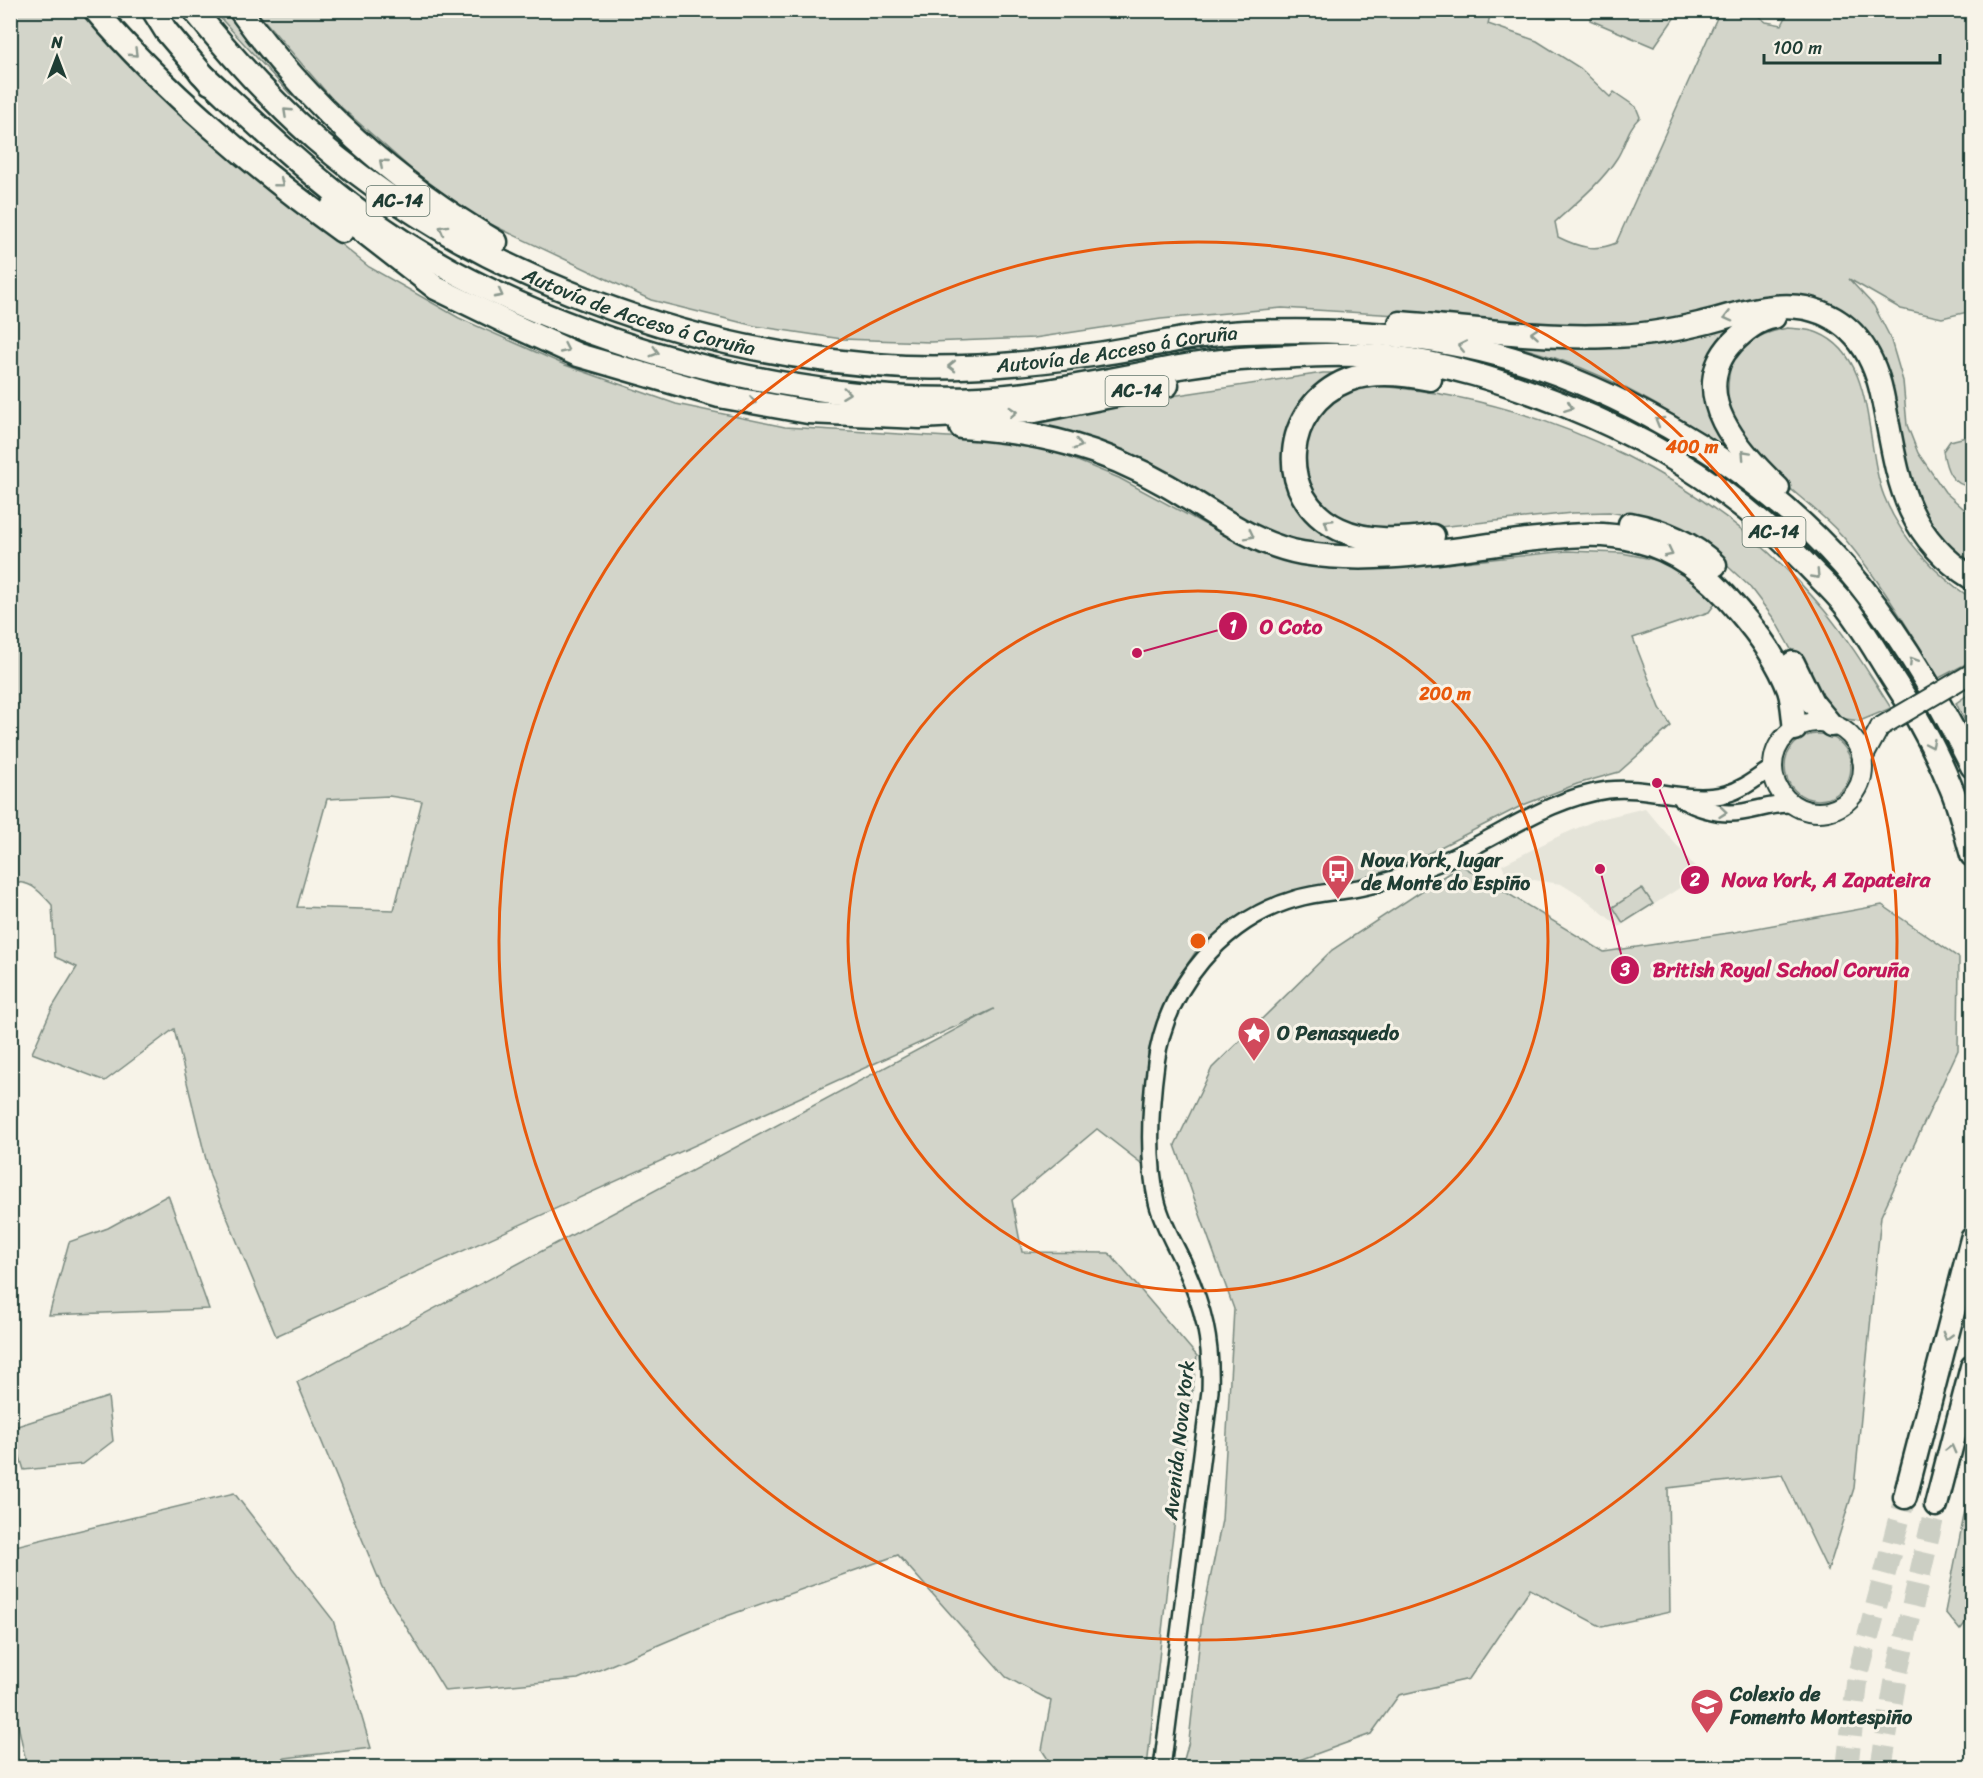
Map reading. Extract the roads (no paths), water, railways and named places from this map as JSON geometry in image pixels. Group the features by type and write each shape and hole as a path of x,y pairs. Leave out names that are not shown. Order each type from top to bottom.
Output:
{"highway":[{"path":"94,10 164,82 318,213 375,255 436,288"},
{"name":"Autovía de Acceso á Coruña","path":"153,10 201,72 265,146 347,221 436,288 578,356 719,396 808,412 920,417 1035,411 1259,370 1328,364 1413,370 1450,376 1466,372"},
{"name":"Autovía de Acceso á Coruña","path":"194,10 265,92 317,141 393,197 483,251 572,294 648,323 720,342 795,356 904,366 1007,366 1239,333 1343,332 1403,336 1463,346 1559,375 1636,408 1694,441 1772,499 1843,565 1890,625 1946,714 1972,766"},
{"path":"240,10 287,70 325,109 408,183 464,222 512,251 606,298 648,323"},
{"name":"Autovía de Acceso á Coruña","path":"201,72 278,144 354,207 429,257 510,300 599,336 741,375 849,394 965,399 1044,392 1246,359 1317,355 1381,356 1466,372 1538,395 1646,441 1738,501 1781,538 1835,594 1882,660 1926,732 1952,788 1972,855"},
{"path":"1239,333 1274,320 1322,319 1609,336 1696,325 1763,309 1788,306 1806,308 1844,325 1867,349 1879,382 1893,461 1902,492 1915,520 1933,544 1948,560 1972,578"},
{"path":"1890,625 1880,601 1846,554 1765,476 1733,441 1722,423 1717,405 1716,382 1719,365 1728,348 1754,324 1780,316 1807,317 1838,332 1851,343 1867,371 1888,477 1905,519 1930,553 1947,570 1972,589"},
{"path":"1538,395 1501,394 1400,375 1374,375 1349,380 1327,392 1308,411 1298,429 1294,446 1294,473 1305,502 1321,518 1339,530 1361,537 1383,539 1407,539 1598,520 1622,522 1667,534 1708,558 1747,597 1793,663 1812,702 1839,730"},
{"path":"808,412 1021,431 1090,448 1127,465 1255,538 1301,553 1358,557 1405,555 1587,535 1634,540 1659,548 1692,566 1728,597 1757,632 1776,663 1789,692 1795,729"},
{"path":"1905,1497 1972,1239"},
{"path":"1936,1505 1972,1367"}],"main road":[{"path":"1839,730 1859,750 1862,760 1861,778 1857,790 1839,807 1814,812 1791,804 1781,794 1775,781 1773,767 1779,745 1795,729 1812,723 1839,730 1880,727 1972,673"},
{"path":"1862,760 1880,727"}],"street":[{"name":"Avenida Nova York","path":"1162,1767 1210,1391 1211,1356 1206,1321 1157,1205 1151,1152 1156,1060 1175,1002 1191,974 1210,951 1234,930 1266,911 1293,899 1391,880 1444,861 1523,820 1582,796 1608,790 1631,789 1698,797 1728,794 1745,786 1773,767"},
{"name":"Avenida Nova York","path":"1669,793 1708,810 1730,814 1791,804"}],"tunnel":[{"path":"1847,1768 1858,1675 1905,1497"},
{"path":"1881,1768 1896,1677 1936,1505"}],"place":[{"name":"O Coto","path":"1137,653"},
{"name":"Nova York, A Zapateira","path":"1657,783"},
{"name":"British Royal School Coruña","path":"1600,869"},
{"name":"Nova York, lugar de Monte do Espiño","path":"1338,900"},
{"name":"O Penasquedo","path":"1254,1062"},
{"name":"Colexio de Fomento Montespiño","path":"1707,1734"}]}
